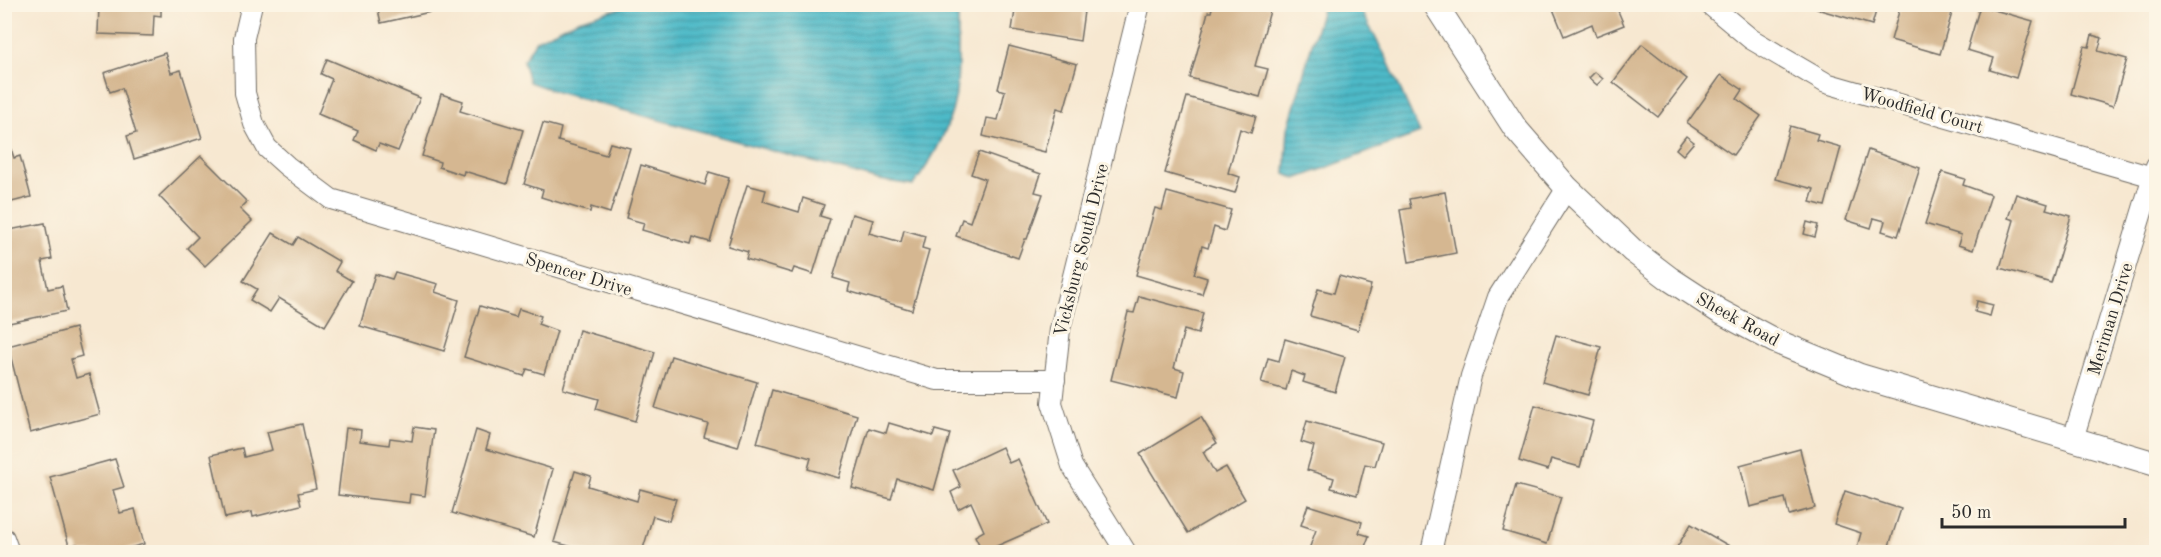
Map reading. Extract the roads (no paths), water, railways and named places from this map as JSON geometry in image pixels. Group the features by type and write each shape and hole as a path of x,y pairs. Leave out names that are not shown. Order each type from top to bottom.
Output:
{"street":[{"name":"Spencer Drive","path":"252,4 244,38 244,60 245,93 254,124 267,148 331,199 937,380 1055,380"},
{"name":"Vicksburg South Drive","path":"1126,552 1072,466 1052,403 1060,329 1140,4"},
{"name":"Sheek Road","path":"1435,4 1515,128 1567,188 1633,251 1719,311 1775,341 1860,376 2157,464"},
{"name":"Woodfield Court","path":"1709,4 1751,39 1826,83 2155,170"},
{"name":"Meriman Drive","path":"2073,439 2155,170"},
{"path":"1431,552 1471,376 1498,297 1567,188"},
{"path":"4,538 9,552"}],"water":[{"path":"631,5 958,5 957,84 948,124 936,151 913,185 879,180 560,93 529,82 523,61 536,40 578,20"},
{"path":"1323,5 1358,5 1387,59 1420,133 1296,179 1285,174 1288,129"}]}
